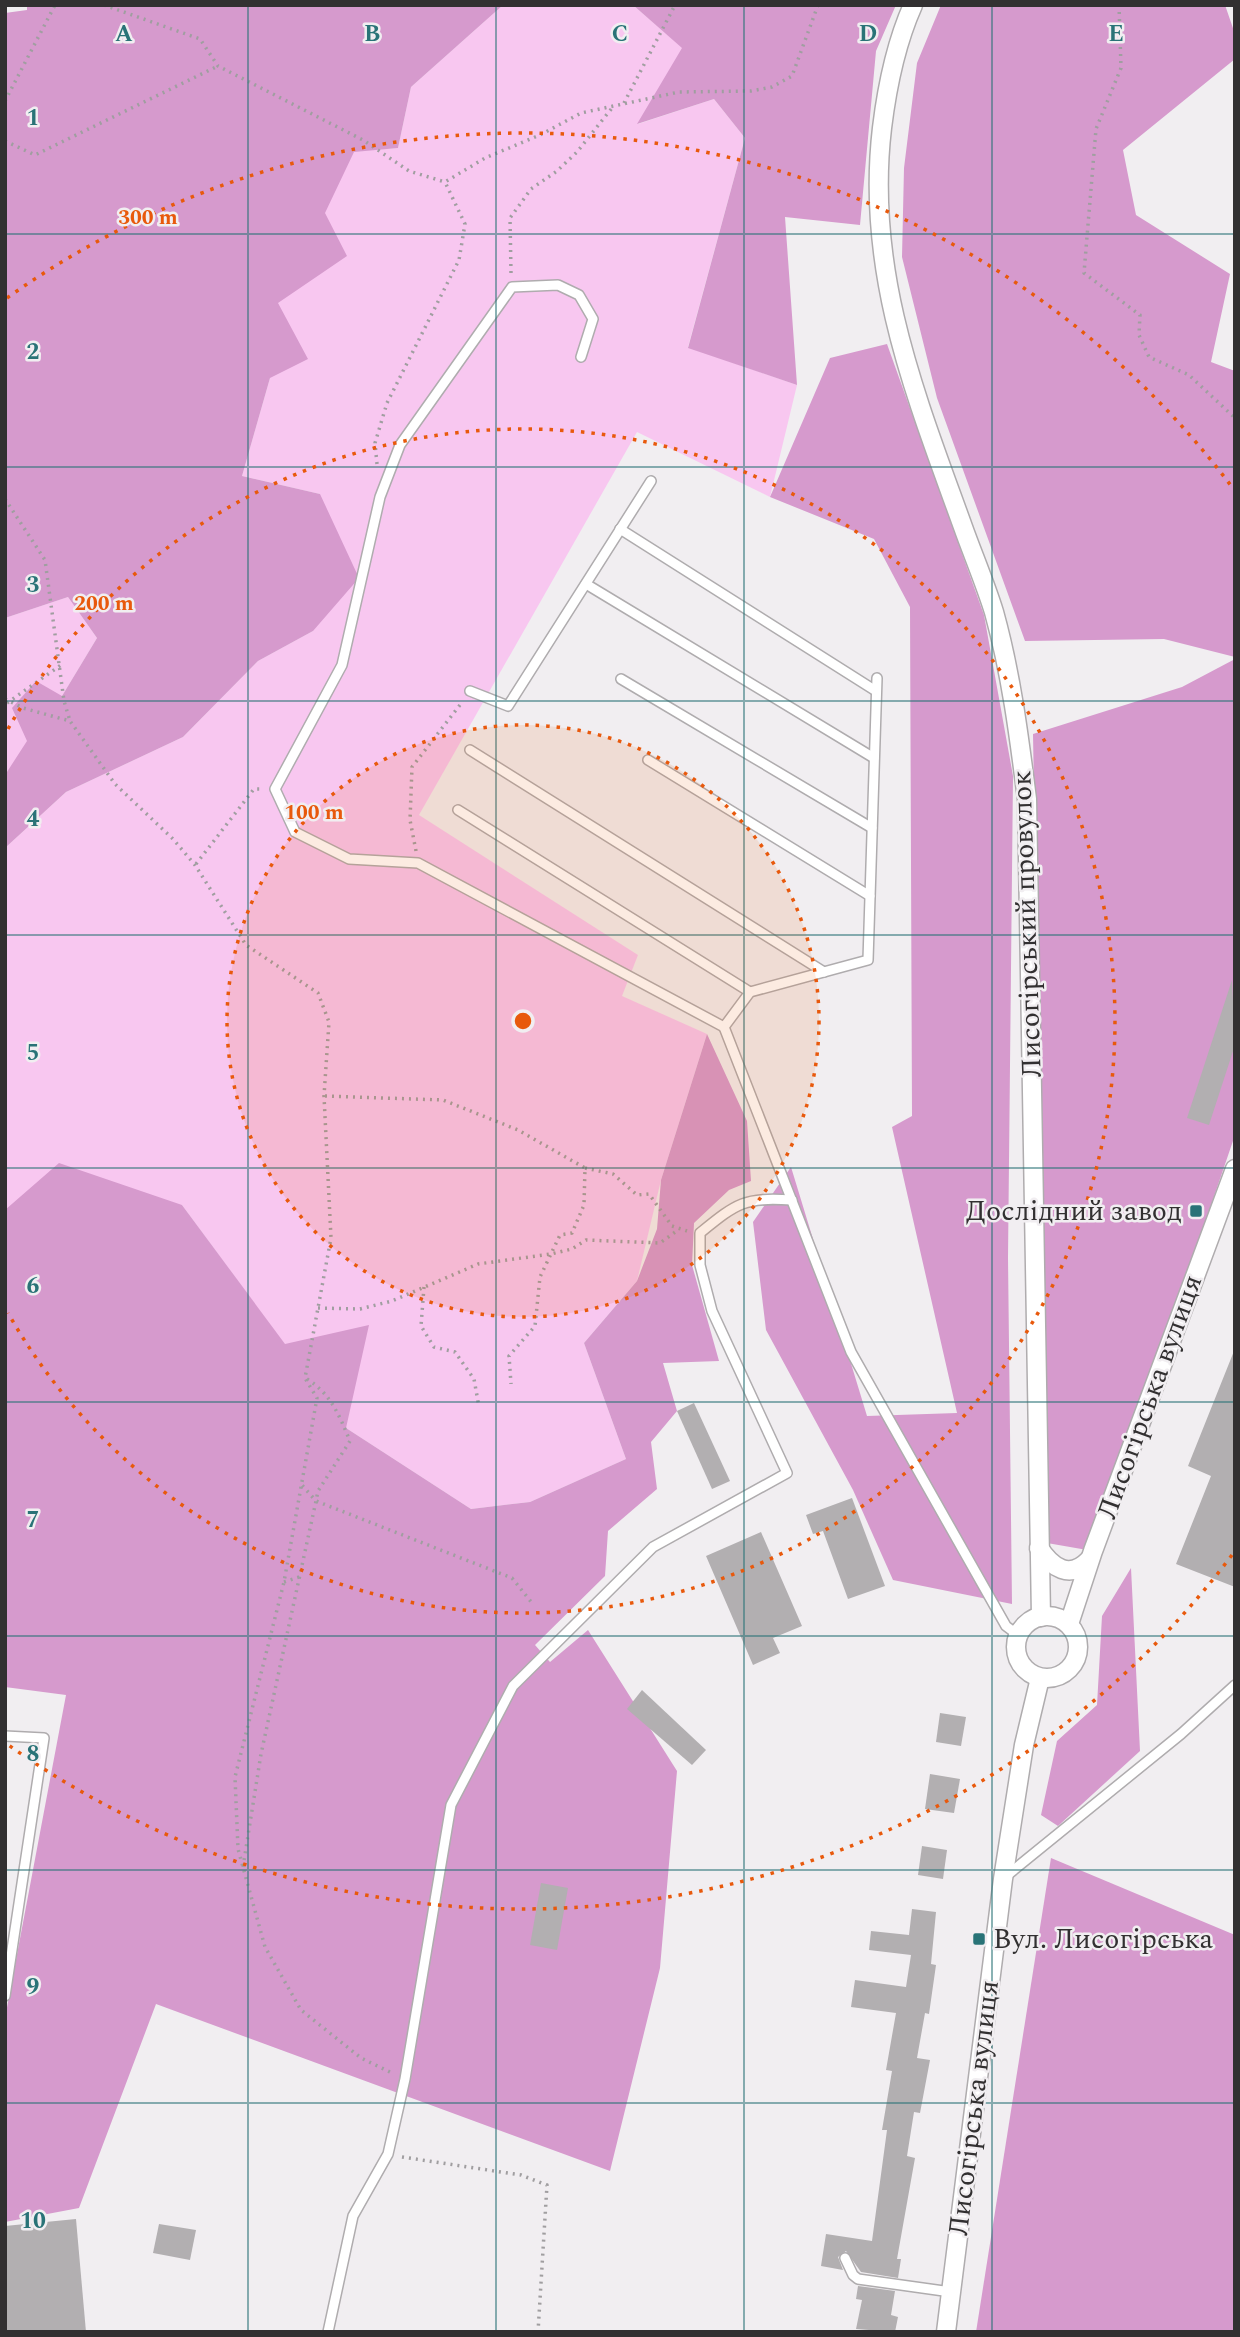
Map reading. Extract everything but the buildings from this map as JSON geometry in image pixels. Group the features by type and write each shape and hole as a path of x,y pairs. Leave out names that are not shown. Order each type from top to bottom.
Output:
{"street":[{"name":"Лисогірський провулок","path":"913,5 895,58 885,105 878,187 880,245 887,293 912,386 994,611 1014,704 1027,799 1041,1617"},
{"name":"Лисогірська вулиця","path":"1069,1625 1089,1560 1235,1170"},
{"path":"1039,1548 1050,1564 1065,1571 1080,1570 1089,1560"},
{"path":"1041,1617 1055,1617 1069,1625 1077,1637 1078,1652 1072,1666 1052,1679 1040,1678 1021,1664 1016,1650 1018,1635 1027,1623 1041,1617"},
{"name":"Лисогірська вулиця","path":"946,2332 1003,1879 1024,1745 1040,1678"}],"lane":[{"path":"581,356 593,319 579,295 558,285 512,287 400,445 380,497 342,665 275,789 295,832 349,859 418,863 724,1027 851,1352 1006,1626 1018,1635"},
{"path":"470,691 508,706 652,481"},
{"path":"620,529 876,691"},
{"path":"586,584 874,758"},
{"path":"724,1027 750,992 868,960 877,678"},
{"path":"621,679 872,828"},
{"path":"470,750 824,972"},
{"path":"648,760 870,896"},
{"path":"458,810 750,992"},
{"path":"328,2332 353,2216 388,2154 405,2080 452,1805 513,1686 653,1547 787,1473 712,1311 700,1265 700,1233 729,1210 754,1198 792,1200"},
{"path":"1003,1879 1181,1734 1235,1685"},
{"path":"5,1736 44,1738 5,1996"},
{"path":"845,2258 853,2275 858,2279 951,2292"}],"path":[{"path":"5,101 55,5"},
{"path":"104,5 200,39 218,66 363,140 409,171 445,182 465,224 459,260 387,403 375,443 380,497"},
{"path":"624,103 675,5"},
{"path":"445,182 485,158 540,135 581,113 679,92 751,91 772,87 792,76 818,5"},
{"path":"1119,5 1121,68 1096,129 1084,273 1140,315 1139,335 1149,357 1189,375 1235,418"},
{"path":"5,141 35,155 218,66"},
{"path":"512,287 510,218 531,189 557,171 577,152 614,107"},
{"path":"5,499 46,560 64,701 70,721 115,784 173,839 195,865 246,945 318,993 328,1021 324,1096 331,1238 305,1378 317,1398 284,1582 235,1777 238,1849 265,1947 301,2010 361,2058 405,2080"},
{"path":"6,702 61,666"},
{"path":"418,863 410,820 412,767 470,691"},
{"path":"6,702 70,721"},
{"path":"195,865 254,789 275,789"},
{"path":"324,1096 443,1100 518,1130 585,1168 613,1174 637,1195 649,1194 678,1230 700,1233"},
{"path":"511,1384 509,1356 535,1326 540,1277 560,1235 572,1233 584,1205 585,1168"},
{"path":"318,1308 360,1309 392,1301 452,1278 478,1264 551,1254 572,1249 586,1240 660,1243 678,1230"},
{"path":"424,1287 421,1326 434,1347 456,1352 474,1379 479,1407"},
{"path":"242,1869 261,1754 302,1576 318,1490 350,1441 337,1408 320,1387 305,1378"},
{"path":"300,1484 316,1501 512,1578 533,1603"},
{"path":"284,1582 302,1576"},
{"path":"388,2154 521,2175 547,2185 538,2332"}],"shaded area":[{"path":"27,5 503,5 411,87 398,148 354,152 325,213 347,256 278,303 308,359 270,378 242,476 320,494 359,578 313,631 258,661 183,737 66,792 5,848 5,775 27,741 12,708 36,681 62,696 97,638 68,597 5,618 5,13 27,10"},
{"path":"503,5 634,6 683,48 638,124 714,99 745,138 688,347 797,385 770,497 637,432 419,815 638,955 622,996 707,1034 661,1180 637,1281 584,1343 626,1459 530,1502 471,1509 346,1428 182,1205 5,1210 5,848 66,792 183,737 258,661 313,631 320,494 242,476 270,378 278,303 354,151 398,148 411,87"},
{"path":"633,5 896,5 876,51 860,225 785,217 797,385 688,348 745,138 714,99 637,124 682,48"},
{"path":"941,5 1225,5 1235,34 1235,59 1123,150 1136,215 1230,274 1211,362 1235,371 1235,657 1164,639 1025,641 937,398 902,257 904,168 917,63"},
{"path":"887,344 984,615 1013,776 1008,1258 1012,1604 893,1580 853,1490 766,1330 753,1222 791,1167 867,1416 957,1413 892,1127 912,1116 910,607 874,539 770,497 830,358"},
{"path":"68,597 97,638 62,696 5,775 5,618"},
{"path":"1235,659 1235,1135 1093,1551 1047,1543 1033,734 1182,687"},
{"path":"707,1034 747,1121 751,1181 729,1190 694,1223 692,1265 719,1361 663,1363 677,1411 651,1442 657,1489 608,1531 605,1576 535,1645 550,1662 588,1630 677,1771 660,1968 610,2171 156,2004 79,2208 5,2222 5,2018 66,1695 5,1687 5,1210 59,1163 182,1205 285,1344 369,1325 346,1428 471,1509 530,1502 626,1459 584,1343 637,1281 657,1229 661,1180"},
{"path":"1131,1568 1140,1751 1058,1826 1041,1815 1057,1741 1097,1705 1102,1616"},
{"path":"1051,1858 1235,1935 1235,2332 976,2332"}],"place":[{"name":"Дослідний завод","path":"1196,1211"},
{"name":"Вул. Лисогірська","path":"979,1939"}]}
